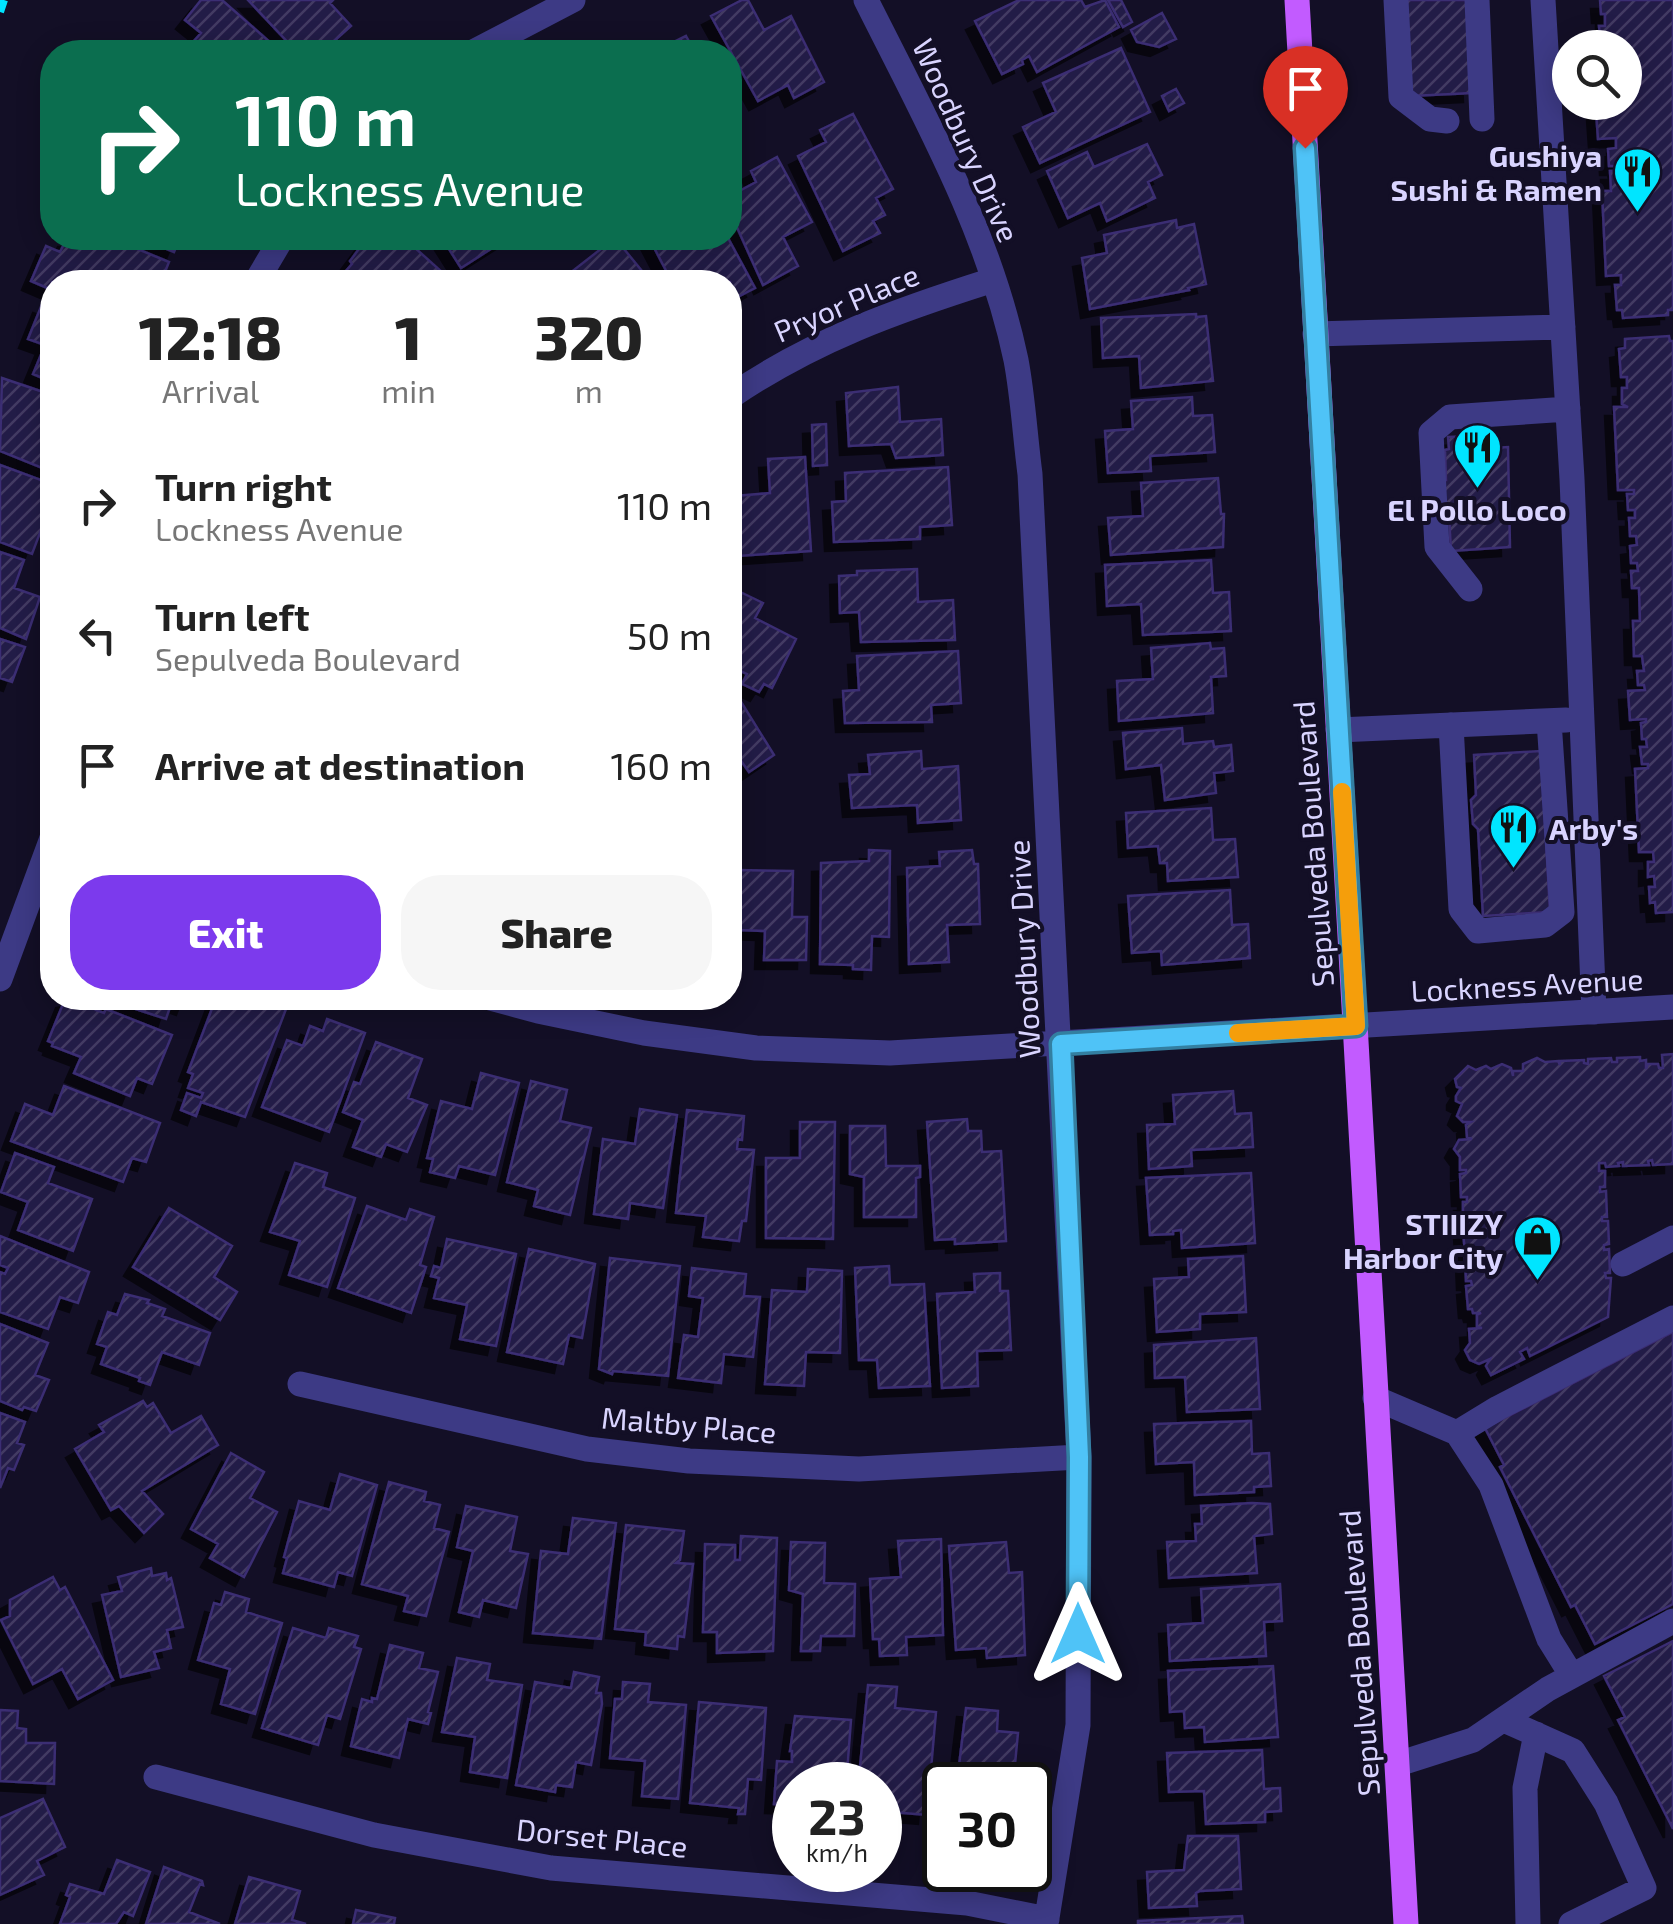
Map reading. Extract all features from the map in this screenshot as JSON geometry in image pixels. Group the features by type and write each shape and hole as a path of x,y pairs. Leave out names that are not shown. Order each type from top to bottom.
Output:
{"main road":[{"name":"Sepulveda Boulevard","path":"1297,0 1406,1924"}],"street":[{"path":"496,40 574,0"},
{"name":"Woodbury Drive","path":"866,0 966,202 994,280 1016,360 1030,474 1079,1457 1078,1725 1046,1921"},
{"path":"1396,0 1401,97 1430,119 1447,121"},
{"path":"1478,0 1482,119"},
{"path":"1543,0 1568,409 1594,1012"},
{"name":"Pryor Place","path":"742,389 793,356 845,331 994,280"},
{"path":"1315,334 1563,327"},
{"path":"1470,589 1437,547 1431,433 1450,417 1568,409"},
{"path":"1338,730 1581,720"},
{"path":"1452,725 1461,909 1478,931 1545,925 1562,912 1549,721"},
{"path":"0,979 40,874"},
{"name":"Lockness Avenue","path":"534,1010 644,1033 756,1048 890,1054 1673,1008"},
{"path":"1623,1264 1673,1238"},
{"path":"1457,1433 1673,1318"},
{"name":"Maltby Place","path":"300,1384 586,1448 689,1460 859,1469 1079,1457"},
{"path":"1375,1398 1457,1433 1491,1485 1549,1640 1572,1676"},
{"path":"1398,1764 1473,1740 1572,1676 1673,1621"},
{"path":"1504,1720 1573,1751 1606,1802 1644,1888 1571,1924"},
{"path":"1528,1924 1525,1788 1536,1734"},
{"name":"Dorset Place","path":"156,1778 374,1835 551,1868 967,1902 1046,1921"}],"building":[{"path":"201,0 222,0 268,40 195,40 201,33 185,20"},
{"path":"248,0 333,0 330,3 351,26 335,40 286,40"},
{"path":"748,0 764,30 791,16 824,82 794,98 788,85 758,101 742,72 742,40 724,40 711,16"},
{"path":"1019,0 1081,0 1085,7 1105,0 1119,27 1037,72 1029,56 1022,60 1023,64 1002,74 975,21"},
{"path":"1108,0 1121,0 1132,22 1123,27"},
{"path":"1406,0 1467,0 1472,93 1411,96"},
{"path":"1600,0 1673,0 1673,310 1668,310 1668,315 1623,318 1622,310 1617,310 1615,285 1621,285 1621,275 1606,276 1602,191 1611,191 1610,171 1618,171 1617,166 1609,166 1608,149 1616,148 1616,138 1598,139 1597,120 1642,120 1642,30 1599,30 1599,26 1605,26 1605,14 1601,14"},
{"path":"1162,13 1176,39 1159,47 1137,42 1131,30"},
{"path":"1121,48 1150,112 1040,163 1023,127 1056,112 1043,83"},
{"path":"1176,89 1184,103 1169,111 1162,96"},
{"path":"853,114 893,189 876,198 885,215 873,221 880,233 843,251 798,156 826,142 820,130"},
{"path":"1147,144 1162,175 1148,182 1155,198 1107,221 1100,203 1068,218 1047,171 1087,152 1094,167"},
{"path":"777,157 812,222 783,237 798,266 763,285 742,239 742,190 756,182 751,171"},
{"path":"1176,220 1177,228 1194,224 1206,284 1090,309 1082,258 1107,253 1104,235"},
{"path":"44,250 140,250 169,262 166,270 40,270 40,285 31,281"},
{"path":"358,250 417,250 440,270 347,270"},
{"path":"450,250 489,250 461,268"},
{"path":"600,250 625,250 641,270 574,270"},
{"path":"655,250 734,250 755,288 742,295 742,270 666,270"},
{"path":"40,309 40,343 28,339"},
{"path":"1206,316 1213,381 1141,388 1139,356 1103,358 1101,318"},
{"path":"1669,336 1673,341 1673,912 1656,913 1655,902 1650,903 1649,887 1655,887 1654,876 1648,877 1653,852 1639,852 1635,769 1648,768 1648,764 1642,764 1640,747 1647,747 1641,723 1646,719 1630,720 1628,691 1645,690 1644,685 1638,685 1637,671 1644,671 1642,656 1634,656 1633,621 1640,621 1639,588 1632,588 1631,571 1638,571 1637,563 1631,563 1630,546 1637,545 1636,536 1630,536 1629,518 1635,518 1635,510 1628,510 1627,494 1634,494 1634,490 1618,490 1614,407 1628,407 1622,404 1627,377 1621,377 1619,349 1625,348 1625,339"},
{"path":"40,357 40,377 33,374"},
{"path":"2,378 40,391 40,467 0,451"},
{"path":"898,387 900,422 941,419 943,455 896,458 891,444 849,446 846,393"},
{"path":"1192,397 1193,416 1212,415 1215,452 1150,456 1151,471 1108,473 1105,431 1133,429 1131,401"},
{"path":"826,424 827,465 813,466 812,425"},
{"name":"El Pollo Loco","path":"1475,436 1476,449 1508,447 1510,547 1451,551 1442,480 1446,480 1445,450 1449,449 1448,437"},
{"path":"805,457 811,551 742,556 742,495 770,493 768,459"},
{"path":"0,465 40,480 40,533 32,554 0,542"},
{"path":"948,467 952,525 920,527 920,539 834,542 832,502 846,501 845,473"},
{"path":"1218,478 1224,514 1223,547 1111,555 1108,518 1143,516 1141,483"},
{"path":"0,552 24,560 14,588 40,597 26,639 0,628"},
{"path":"1211,560 1213,593 1229,592 1231,631 1143,635 1141,604 1107,606 1105,565"},
{"path":"917,569 918,602 953,600 955,640 861,642 859,612 840,613 839,576 857,575 857,571"},
{"path":"742,593 763,603 755,618 796,639 772,688 764,684 759,692 742,684 747,674 742,672"},
{"path":"0,639 25,647 12,682 0,678"},
{"path":"1210,643 1211,649 1224,648 1226,676 1211,677 1213,713 1119,721 1117,681 1153,679 1151,648"},
{"path":"958,651 961,703 931,705 932,722 845,723 843,691 859,690 857,656"},
{"path":"742,703 774,755 749,772 742,762"},
{"path":"1182,728 1183,744 1213,741 1214,747 1231,745 1233,771 1214,773 1216,793 1165,800 1161,765 1126,769 1123,733"},
{"path":"921,751 922,769 958,766 961,820 918,823 917,805 852,808 849,775 870,774 868,755"},
{"name":"Arby's","path":"1541,751 1550,912 1483,916 1478,829 1473,824 1471,800 1476,795 1474,755"},
{"path":"1211,808 1213,840 1235,839 1238,877 1168,881 1167,863 1160,863 1158,846 1128,848 1126,813"},
{"path":"869,850 890,851 889,937 872,936 871,970 820,964 821,863 869,861"},
{"path":"972,850 974,864 978,864 980,924 947,925 949,962 909,964 907,868 940,866 939,852"},
{"path":"742,870 793,871 792,917 807,917 806,960 764,960 765,931 742,930"},
{"path":"1230,890 1232,925 1248,924 1250,958 1162,965 1161,951 1132,953 1128,896"},
{"path":"61,1010 109,1010 172,1035 152,1084 137,1078 130,1096 74,1073 81,1057 48,1041"},
{"path":"139,1010 169,1010 166,1019"},
{"path":"211,1010 286,1010 245,1117 201,1102 196,1116 181,1110 187,1093 201,1098 203,1093 188,1088 193,1074 188,1072"},
{"path":"327,1019 365,1033 329,1132 262,1107 287,1040 303,1046 310,1026 323,1031"},
{"path":"376,1042 422,1059 408,1098 427,1105 407,1152 386,1144 381,1157 353,1147 363,1120 343,1112 354,1082 360,1084"},
{"path":"1673,1054 1673,1164 1653,1165 1652,1160 1649,1165 1623,1166 1623,1162 1606,1167 1599,1163 1599,1171 1605,1171 1605,1187 1600,1187 1600,1192 1606,1191 1607,1217 1602,1217 1602,1221 1608,1221 1609,1244 1604,1245 1604,1250 1609,1249 1610,1273 1605,1273 1606,1278 1611,1278 1608,1317 1530,1356 1527,1348 1520,1352 1524,1359 1491,1375 1486,1366 1490,1359 1479,1364 1470,1360 1465,1350 1470,1343 1469,1329 1482,1328 1477,1327 1477,1315 1481,1313 1468,1309 1466,1286 1472,1285 1466,1281 1465,1258 1470,1253 1465,1253 1463,1230 1468,1229 1468,1225 1463,1226 1463,1202 1467,1202 1467,1197 1461,1197 1460,1174 1466,1170 1460,1170 1460,1157 1454,1149 1459,1140 1472,1139 1467,1137 1466,1125 1471,1122 1463,1122 1457,1116 1462,1104 1456,1101 1461,1088 1455,1079 1468,1066 1476,1070 1502,1064 1511,1068 1513,1076 1513,1071 1523,1071 1523,1064 1537,1058 1558,1061 1560,1065 1560,1061 1584,1060 1588,1064 1588,1059 1611,1058 1617,1062 1617,1058 1640,1057 1640,1061 1646,1060 1646,1069 1648,1064 1663,1068 1662,1055"},
{"path":"481,1073 519,1083 495,1175 459,1166 455,1178 430,1172 433,1159 427,1158 441,1101 472,1109"},
{"path":"531,1081 567,1090 560,1121 591,1128 570,1215 534,1206 538,1190 507,1182"},
{"path":"64,1086 160,1123 146,1162 132,1158 123,1182 11,1141 25,1104 53,1115"},
{"path":"1233,1091 1235,1114 1251,1113 1253,1147 1191,1150 1192,1166 1149,1169 1147,1125 1175,1124 1173,1095"},
{"path":"640,1109 677,1115 663,1208 630,1203 628,1219 594,1214 603,1139 635,1144"},
{"path":"687,1110 744,1116 742,1140 738,1139 737,1149 754,1150 746,1221 742,1221 739,1241 703,1237 706,1216 676,1213"},
{"path":"967,1119 968,1131 981,1131 982,1152 1001,1151 1006,1241 955,1244 955,1239 935,1240 927,1122"},
{"path":"800,1122 835,1122 833,1239 766,1238 766,1158 800,1158"},
{"path":"850,1126 885,1126 886,1166 920,1166 920,1177 916,1178 916,1217 864,1217 864,1177 850,1174"},
{"path":"15,1153 54,1167 48,1183 92,1199 73,1251 18,1230 28,1202 1,1192"},
{"path":"295,1163 327,1173 323,1187 355,1198 327,1287 289,1275 300,1241 270,1232"},
{"path":"1251,1173 1255,1243 1182,1248 1181,1230 1150,1235 1146,1178"},
{"path":"367,1206 406,1220 410,1209 434,1217 420,1265 426,1267 411,1313 338,1288"},
{"path":"169,1208 232,1246 214,1277 237,1292 220,1320 133,1267"},
{"path":"0,1236 89,1272 78,1303 60,1297 48,1329 0,1312 0,1272 5,1274 8,1268 0,1265"},
{"path":"447,1239 516,1254 496,1346 460,1339 467,1305 434,1298 439,1278 431,1276 434,1266 441,1268"},
{"path":"529,1249 595,1264 582,1338 569,1335 563,1364 507,1352"},
{"path":"1243,1256 1246,1312 1200,1314 1200,1329 1157,1332 1154,1279 1189,1277 1188,1259"},
{"path":"610,1258 680,1266 668,1376 613,1371 612,1374 599,1369"},
{"path":"889,1266 890,1285 924,1284 930,1386 879,1388 877,1360 859,1360 855,1268"},
{"path":"692,1268 746,1274 744,1296 760,1297 753,1357 724,1354 721,1383 678,1378 684,1335 698,1337 703,1298 689,1296"},
{"path":"808,1269 842,1271 840,1353 806,1352 804,1386 765,1384 772,1290 807,1292"},
{"path":"1000,1273 1000,1291 1008,1291 1011,1350 977,1351 978,1386 942,1388 937,1294 975,1292 974,1274"},
{"path":"125,1294 165,1309 162,1316 210,1333 199,1365 162,1352 150,1385 101,1364 107,1347 97,1344 108,1312 117,1315"},
{"path":"0,1324 48,1343 35,1375 49,1380 36,1411 0,1401"},
{"path":"1673,1332 1673,1604 1595,1644 1575,1605 1571,1607 1500,1467 1504,1465 1485,1428"},
{"path":"1256,1338 1260,1409 1187,1412 1185,1377 1155,1378 1154,1345"},
{"path":"143,1401 147,1407 153,1403 171,1433 201,1416 218,1445 142,1491 163,1514 144,1533 119,1506 111,1510 75,1449 104,1432 99,1425"},
{"path":"0,1413 25,1422 17,1443 24,1445 14,1470 8,1468 0,1488"},
{"path":"1251,1421 1252,1454 1269,1453 1271,1486 1254,1487 1254,1492 1195,1495 1194,1462 1156,1464 1154,1424"},
{"path":"231,1453 264,1472 250,1498 277,1512 244,1577 210,1558 218,1544 191,1529"},
{"path":"340,1474 377,1485 352,1576 338,1572 334,1587 283,1573 299,1501 330,1510"},
{"path":"389,1482 426,1492 424,1501 440,1505 434,1528 449,1532 426,1616 404,1611 408,1596 362,1584"},
{"path":"1270,1504 1272,1534 1254,1536 1257,1573 1169,1578 1167,1542 1196,1541 1195,1524 1202,1524 1201,1506"},
{"path":"466,1506 517,1517 510,1551 528,1554 516,1608 483,1600 479,1617 459,1612 473,1551 457,1547"},
{"path":"573,1518 616,1523 601,1639 533,1633 541,1551 568,1554"},
{"path":"626,1525 684,1531 680,1560 676,1563 693,1564 684,1637 678,1636 677,1649 645,1645 646,1632 615,1629"},
{"path":"741,1536 777,1538 773,1651 717,1653 717,1632 703,1632 705,1544 735,1545 735,1560 740,1560"},
{"path":"941,1539 943,1635 906,1637 907,1655 880,1656 879,1639 873,1639 870,1579 901,1577 898,1541"},
{"path":"791,1542 825,1543 824,1583 855,1584 854,1636 821,1636 820,1651 801,1651 803,1594 789,1590"},
{"path":"1006,1542 1009,1573 1022,1572 1025,1655 987,1658 986,1648 956,1650 949,1546"},
{"path":"151,1568 152,1576 166,1573 167,1580 171,1578 183,1627 167,1630 171,1648 154,1652 159,1668 121,1677 102,1595 122,1591 118,1577"},
{"path":"53,1577 60,1590 65,1587 113,1680 78,1699 62,1669 33,1684 1,1620 10,1616 10,1600"},
{"path":"1280,1584 1282,1621 1264,1622 1266,1656 1170,1661 1168,1625 1203,1623 1201,1589"},
{"path":"225,1592 249,1599 246,1612 282,1623 255,1714 221,1704 230,1669 198,1660 214,1603 221,1605"},
{"path":"293,1628 326,1638 329,1628 358,1636 354,1647 361,1649 340,1719 327,1715 318,1745 262,1728"},
{"path":"1673,1641 1673,1829 1618,1720 1625,1717 1604,1676"},
{"path":"390,1645 423,1653 419,1668 438,1672 428,1724 408,1719 399,1758 351,1746 362,1699 377,1699"},
{"path":"457,1658 490,1664 487,1680 522,1685 507,1778 470,1772 475,1737 442,1732"},
{"path":"1273,1666 1278,1737 1205,1742 1204,1727 1185,1728 1184,1711 1170,1712 1168,1671"},
{"path":"574,1672 599,1677 596,1693 601,1693 602,1704 591,1765 576,1762 572,1787 556,1785 555,1792 516,1785 535,1682 571,1688"},
{"path":"623,1682 650,1684 648,1702 686,1705 678,1799 642,1796 645,1761 610,1758 615,1699 622,1699"},
{"path":"868,1685 897,1687 895,1708 936,1712 932,1762 922,1762 922,1815 902,1813 902,1762 860,1762"},
{"path":"699,1702 766,1708 761,1780 748,1779 745,1814 738,1814 739,1808 690,1803"},
{"path":"966,1708 998,1711 997,1731 1018,1733 1015,1762 959,1762"},
{"path":"0,1710 18,1711 17,1728 26,1729 26,1743 55,1743 54,1784 0,1781"},
{"path":"795,1716 851,1720 848,1762 792,1762"},
{"path":"1262,1750 1264,1789 1280,1788 1281,1811 1265,1812 1265,1822 1206,1824 1204,1791 1169,1792 1167,1753"},
{"path":"43,1799 65,1847 37,1861 44,1875 0,1895 0,1818"},
{"path":"1188,1836 1238,1836 1241,1889 1200,1891 1196,1893 1197,1906 1149,1908 1147,1872 1184,1870"},
{"path":"117,1860 150,1872 133,1916 124,1912 116,1924 60,1924 70,1897 66,1895 70,1884 104,1894"},
{"path":"164,1867 202,1881 189,1912 220,1924 146,1924"},
{"path":"249,1877 300,1891 292,1920 306,1924 235,1924"},
{"path":"356,1910 395,1918 394,1924 353,1924"},
{"path":"1242,1916 1243,1924 1138,1924 1138,1921"}],"railway":[{"path":"0,12 4,0"}],"slow traffic":[{"path":"1238,1033 1356,1026 1342,792"}],"place":[{"name":"Gushiya Sushi & Ramen","path":"1637,214"},
{"name":"El Pollo Loco","path":"1477,490"},
{"name":"Arby's","path":"1514,870"},
{"name":"STIIIZY Harbor City","path":"1538,1282"}],"route":[{"path":"1078,1634 1079,1457 1061,1044 1356,1026 1305,148"}]}
